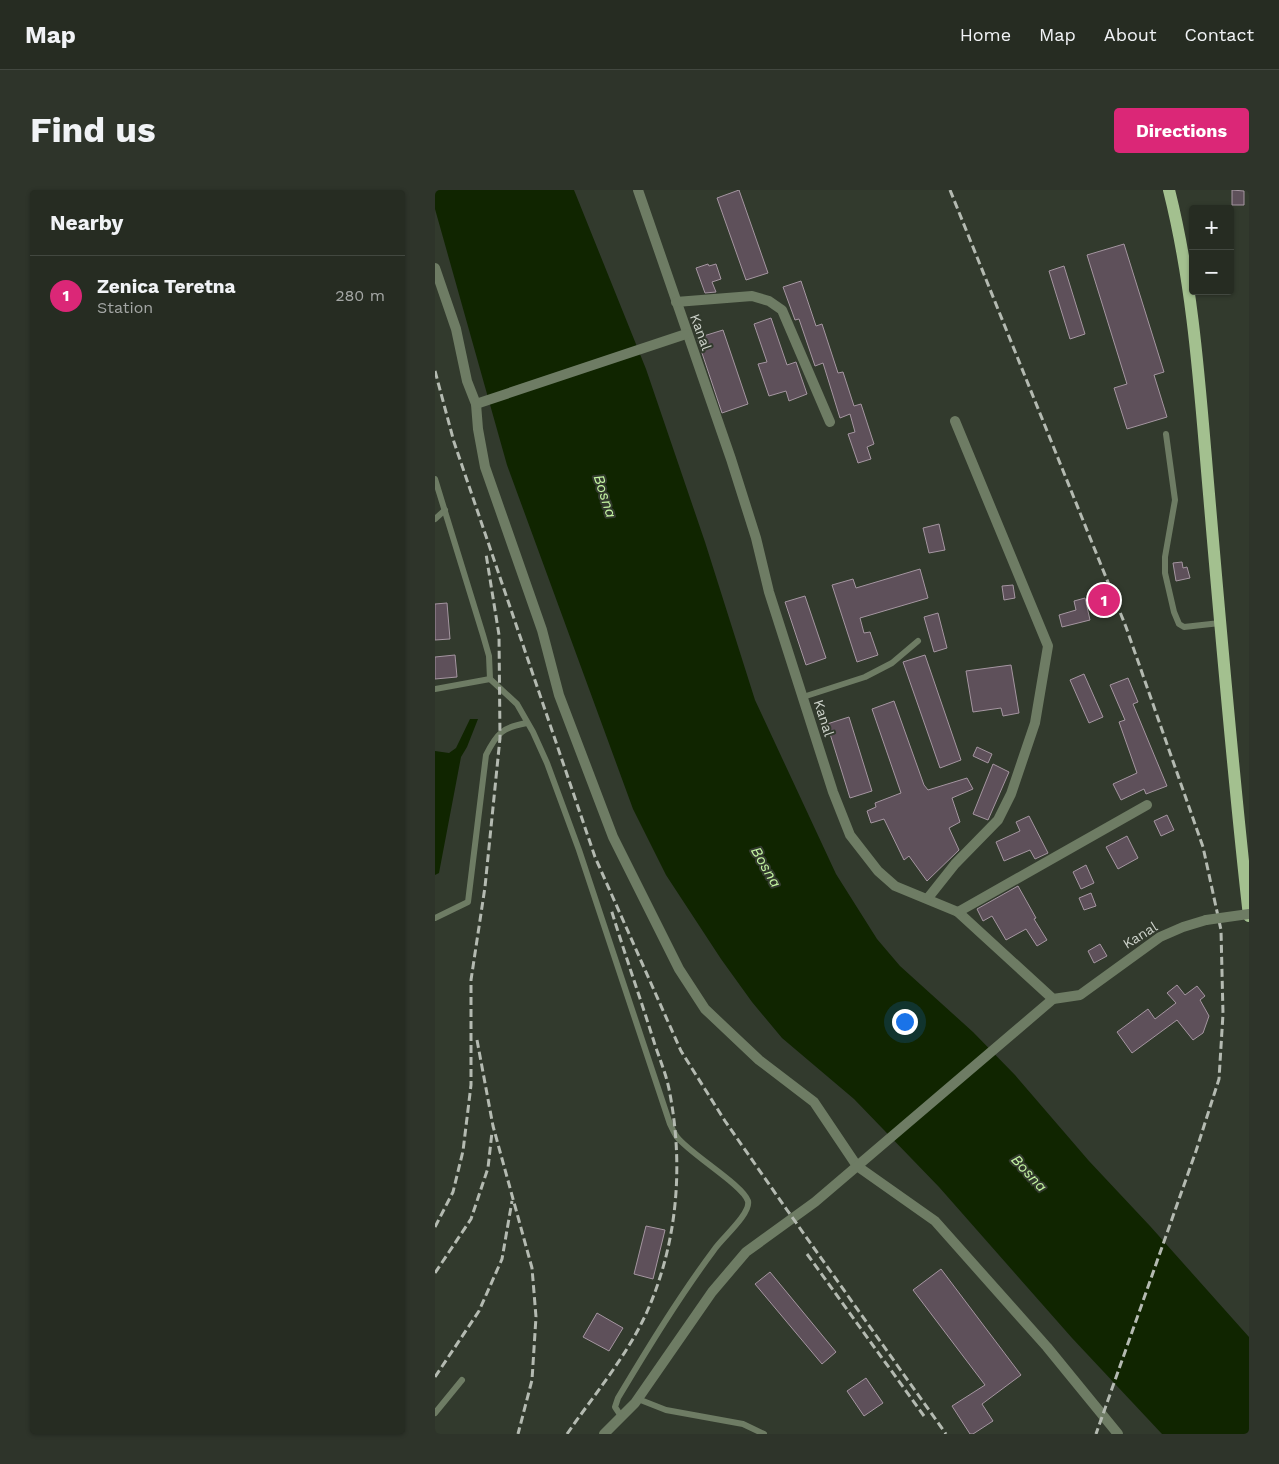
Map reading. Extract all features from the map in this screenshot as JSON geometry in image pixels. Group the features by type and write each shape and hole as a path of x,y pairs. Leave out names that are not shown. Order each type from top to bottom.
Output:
{"main road":[{"path":"1169,190 1178,224 1191,302 1249,915"}],"street":[{"name":"Kanal","path":"638,190 756,538 769,592 833,792 850,835 878,871 895,886 958,912 1053,999 1080,994 1160,936 1206,920 1249,915"},
{"path":"435,268 456,329 467,381 480,403 478,429 485,467 542,630 559,695 613,837 679,969 705,1009 759,1060 814,1102 857,1166 935,1220 1047,1347 1118,1434"},
{"path":"676,302 752,296 769,301 782,310 831,422"},
{"path":"480,403 687,334"},
{"path":"928,898 955,864 998,820 1011,794 1035,723 1048,646 955,421"},
{"path":"958,912 1147,805"},
{"path":"604,1434 638,1399 712,1292 746,1252 815,1202 1053,999"}],"lane":[{"path":"1166,434 1175,500 1165,556 1165,573 1172,605 1179,624 1184,626 1221,623"},
{"path":"435,479 483,634 489,656 490,679 517,704 547,763 576,842 676,1137 747,1200 748,1206 743,1215 714,1249 618,1398 615,1407 621,1416"},
{"path":"435,519 445,510"},
{"path":"803,697 865,677 892,663 919,641"},
{"path":"435,689 490,679"},
{"path":"435,918 468,902 487,755 500,732 510,726 527,723"},
{"path":"435,1413 462,1380"},
{"path":"638,1399 667,1410 746,1426 764,1434"},
{"path":"744,1434 746,1426"}],"water":[{"name":"Bosna","path":"435,190 574,190 646,369 705,542 755,700 836,874 877,939 900,966 973,1032 1015,1075 1089,1161 1249,1337 1249,1434 1162,1434 1072,1338 939,1187 854,1099 782,1038 752,1002 721,959 666,875 633,809 507,465 435,209"},
{"path":"470,719 478,719 461,757 439,873 435,875 435,751 449,753 456,748"}],"building":[{"path":"739,190 768,273 746,280 717,198"},
{"path":"1232,190 1244,191 1244,205 1232,205"},
{"path":"1124,244 1164,372 1154,375 1167,417 1127,429 1114,388 1127,384 1087,255"},
{"path":"708,264 709,266 716,264 721,279 712,282 716,292 705,293 696,268"},
{"path":"1064,266 1085,334 1070,339 1049,271"},
{"path":"801,281 816,326 822,324 838,373 843,372 854,406 861,404 874,444 867,447 871,459 858,463 848,434 855,432 850,414 840,418 823,363 815,366 799,319 795,320 783,287"},
{"path":"771,318 787,365 796,362 807,394 789,401 786,391 769,396 758,364 767,362 754,324"},
{"path":"723,330 748,404 722,413 697,338"},
{"path":"939,524 945,550 929,553 923,528"},
{"path":"1182,562 1183,568 1187,567 1190,578 1176,581 1173,563"},
{"path":"920,569 928,598 860,618 864,633 870,632 878,655 857,662 832,585 853,579 856,588"},
{"path":"1013,585 1015,598 1004,600 1002,586"},
{"path":"805,596 826,658 806,665 785,602"},
{"path":"1085,598 1090,620 1062,627 1059,615 1076,610 1074,601"},
{"path":"447,603 450,639 435,640 435,604"},
{"path":"938,613 947,648 934,652 924,617"},
{"path":"455,655 457,677 435,679 435,657"},
{"path":"925,655 961,760 940,768 903,662"},
{"path":"1011,665 1019,713 1003,716 1001,708 973,712 966,671"},
{"path":"1084,674 1103,717 1089,723 1070,680"},
{"path":"1128,678 1138,702 1133,704 1167,786 1146,794 1144,789 1121,800 1113,784 1137,773 1119,722 1125,720 1110,685"},
{"path":"894,701 924,785 928,790 967,778 973,789 952,798 960,822 949,828 959,850 927,881 909,856 904,860 884,819 871,823 867,811 876,807 875,803 901,793 872,709"},
{"path":"849,717 872,791 850,798 827,724"},
{"path":"977,747 992,754 988,763 973,756"},
{"path":"993,764 1009,772 988,820 973,814"},
{"path":"1167,815 1174,830 1161,836 1154,821"},
{"path":"1029,816 1048,853 1035,859 1030,850 1004,861 996,842 1020,831 1016,822"},
{"path":"1127,836 1138,858 1118,869 1106,847"},
{"path":"1086,865 1094,883 1081,889 1073,872"},
{"path":"1018,886 1036,918 1034,919 1047,940 1037,946 1026,929 1006,940 992,916 983,921 977,909"},
{"path":"1091,893 1096,906 1084,910 1079,898"},
{"path":"1100,944 1107,956 1094,963 1088,951"},
{"path":"1177,985 1185,995 1197,986 1205,996 1200,1000 1209,1016 1203,1033 1193,1040 1177,1020 1132,1053 1117,1032 1148,1009 1155,1019 1176,1003 1167,993"},
{"path":"646,1226 665,1230 653,1279 634,1274"},
{"path":"941,1269 1021,1375 982,1404 993,1421 973,1434 970,1434 952,1406 985,1385 913,1290"},
{"path":"770,1272 836,1352 822,1364 755,1284"},
{"path":"597,1313 623,1328 609,1351 583,1337"},
{"path":"866,1378 883,1403 864,1416 847,1391"}],"railway":[{"path":"950,190 1126,627 1203,847 1221,930 1223,1014 1219,1079 1196,1151 1096,1434"},
{"path":"435,371 454,442 595,857 681,1051 725,1121 946,1434"},
{"path":"435,1227 453,1192 463,1151 471,1085 471,980 485,887 500,738 499,635 486,554"},
{"path":"567,1434 619,1361 646,1314 657,1287 665,1259 675,1203 676,1146 674,1117 669,1089 611,909"},
{"path":"477,1040 493,1126 532,1268 536,1317 532,1380 518,1434"},
{"path":"435,1273 471,1219 488,1168 492,1132"},
{"path":"435,1377 479,1311 502,1259 512,1201"},
{"path":"807,1254 924,1416"}],"place":[{"name":"Zenica Teretna","path":"1104,600"}]}
